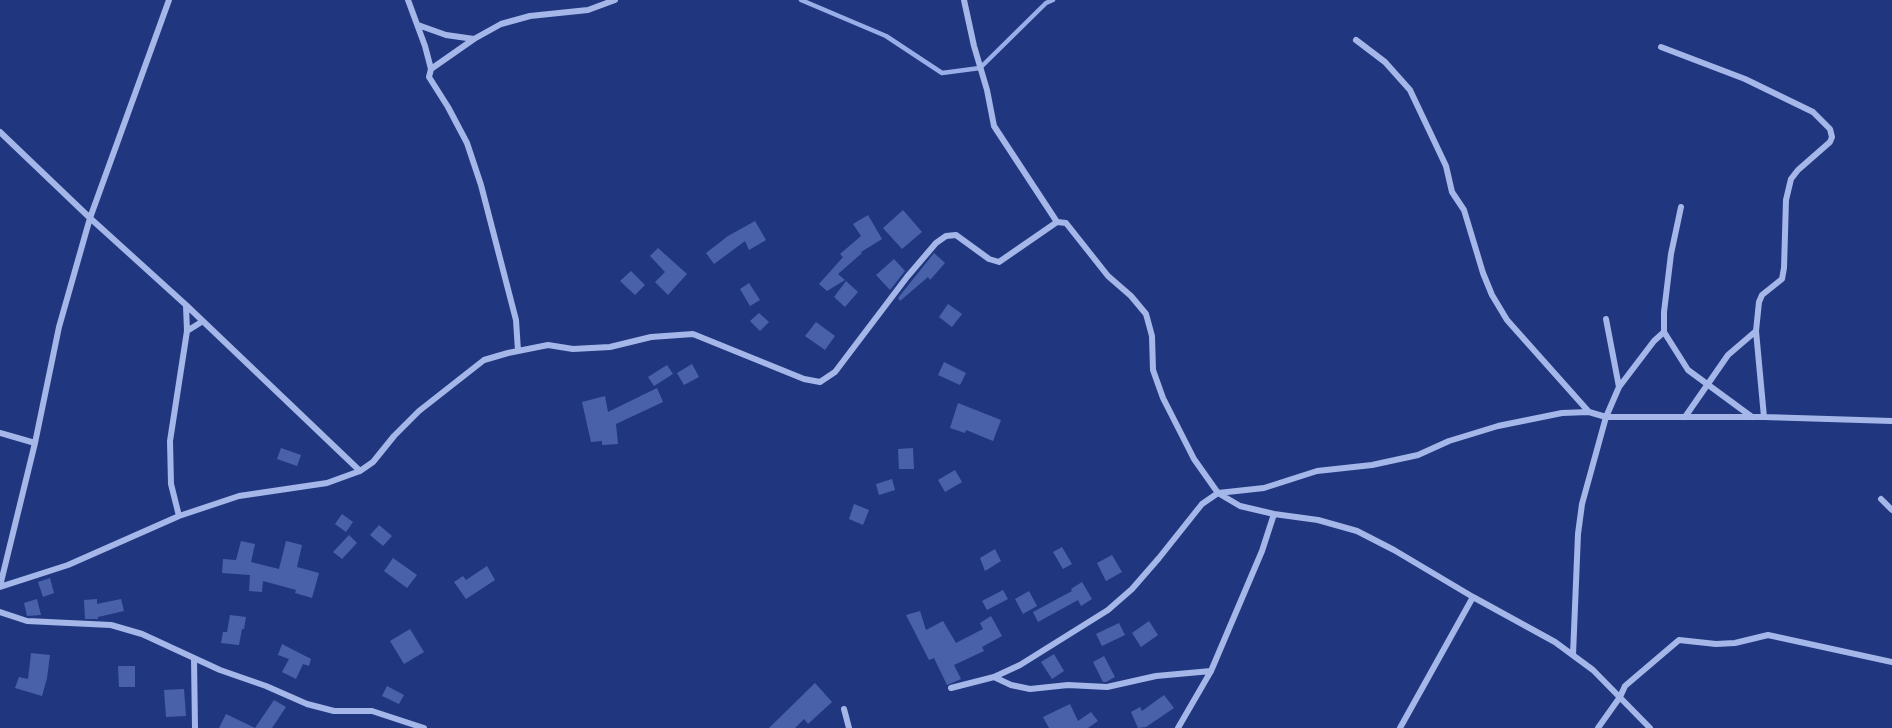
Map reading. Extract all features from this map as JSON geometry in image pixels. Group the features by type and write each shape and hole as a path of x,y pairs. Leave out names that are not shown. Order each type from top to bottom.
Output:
{"street":[{"path":"0,586 35,443 59,327 90,218 169,0"},
{"path":"408,0 431,69 429,76 467,143 481,185 516,320 518,351"},
{"path":"431,69 474,39 501,24 530,16 588,10 615,0"},
{"path":"964,0 994,126 1058,222"},
{"path":"418,26 446,35 474,39"},
{"path":"1356,40 1385,62 1410,90 1446,166 1452,192 1464,210 1482,273 1507,321 1589,412"},
{"path":"1661,47 1745,79 1813,112 1830,129 1833,137 1791,179 1786,200 1785,268 1782,279 1762,295 1759,302 1756,331 1764,417"},
{"path":"0,132 360,471"},
{"path":"1681,207 1671,254 1664,332 1688,370 1753,417"},
{"path":"0,586 68,565 179,516 239,496 327,483 360,471 373,462 418,411 484,360 518,351 548,345 573,348 610,347 651,337 693,334 804,380 820,382 835,372 907,277 936,243 946,236 956,235 989,259 999,262 1058,222 1066,223 1108,276 1131,296 1146,314 1152,336 1153,370 1163,398 1194,459 1218,493 1240,506 1274,514 1318,520 1358,531 1555,642 1593,670 1650,728"},
{"path":"179,516 171,484 170,441 187,332 186,305"},
{"path":"1606,319 1619,387"},
{"path":"187,332 203,321"},
{"path":"1685,417 1728,355 1756,331"},
{"path":"1574,655 1578,534 1582,504 1606,417 1619,387 1654,340 1664,332"},
{"path":"951,688 994,677 1020,665 1108,610 1132,589 1202,504 1218,493 1264,488 1317,471 1372,465 1418,455 1449,441 1498,426 1562,413 1589,412 1606,417 1764,417 1892,421"},
{"path":"0,433 35,443"},
{"path":"1881,499 1892,510"},
{"path":"1178,728 1211,671 1262,551 1274,514"},
{"path":"1400,728 1473,597"},
{"path":"0,612 27,621 111,625 142,634 307,704 334,711 372,711 424,728"},
{"path":"1598,728 1625,686 1679,640 1716,644 1735,643 1768,635 1892,662"},
{"path":"194,658 195,728"},
{"path":"994,677 1011,685 1030,689 1068,685 1107,687 1156,676 1211,671"},
{"path":"844,709 849,728"}],"building":[{"path":"903,210 922,232 902,249 883,228"},
{"path":"868,215 882,239 861,252 838,274 845,280 827,291 819,284 843,257 840,254 861,236 853,224"},
{"path":"755,221 766,240 749,250 745,241 714,264 706,253 728,236"},
{"path":"658,248 687,274 668,295 655,282 665,272 650,256"},
{"path":"934,253 945,263 930,280 928,277 900,301 898,298"},
{"path":"894,259 905,271 890,290 876,275"},
{"path":"631,271 645,285 635,295 620,281"},
{"path":"846,281 858,292 845,307 834,297"},
{"path":"749,283 760,300 750,306 740,289"},
{"path":"948,304 962,314 952,327 939,317"},
{"path":"759,313 769,322 760,331 750,321"},
{"path":"816,322 835,336 825,350 805,336"},
{"path":"944,362 966,373 960,385 938,375"},
{"path":"692,364 699,377 684,385 677,373"},
{"path":"667,365 673,374 654,386 648,377"},
{"path":"657,388 663,402 616,424 618,444 602,445 602,441 591,442 582,402 605,396 608,412"},
{"path":"958,403 1001,420 993,441 966,430 965,433 950,428"},
{"path":"281,448 301,455 297,466 277,459"},
{"path":"913,448 914,469 899,469 898,449"},
{"path":"955,470 962,482 945,492 938,480"},
{"path":"892,479 895,490 879,495 876,484"},
{"path":"854,504 869,510 863,525 849,519"},
{"path":"342,514 353,522 346,532 335,524"},
{"path":"379,525 392,536 383,546 370,535"},
{"path":"349,535 357,543 342,559 333,552"},
{"path":"241,541 255,544 251,562 279,569 286,541 302,545 297,567 319,573 312,598 295,593 296,590 263,581 262,592 249,591 250,575 222,573 223,559 236,560"},
{"path":"1062,547 1072,564 1063,569 1053,552"},
{"path":"995,549 1001,561 985,571 980,558"},
{"path":"1112,555 1122,572 1106,581 1097,563"},
{"path":"393,558 417,575 407,588 384,571"},
{"path":"487,566 495,580 466,599 454,582 463,576 466,580"},
{"path":"50,578 54,593 43,597 38,582"},
{"path":"1082,582 1092,599 1081,606 1078,600 1038,622 1033,612 1072,591 1071,589"},
{"path":"1003,590 1008,599 987,610 982,601"},
{"path":"1029,591 1037,606 1023,614 1015,599"},
{"path":"37,599 41,615 27,616 24,603"},
{"path":"97,599 97,604 121,599 124,611 98,617 98,619 85,619 84,600"},
{"path":"920,611 926,630 943,621 956,643 983,629 980,623 991,616 1002,636 982,647 984,651 954,665 961,679 947,685 934,658 929,660 906,615"},
{"path":"230,615 246,617 239,645 221,643 223,632 227,632"},
{"path":"1149,621 1158,635 1141,647 1132,633"},
{"path":"1119,623 1125,635 1102,646 1096,634"},
{"path":"410,629 424,652 404,664 390,641"},
{"path":"282,644 311,659 309,666 303,664 296,679 282,672 289,659 278,655"},
{"path":"31,653 50,655 42,696 15,688 19,677 28,679"},
{"path":"1054,654 1064,671 1052,679 1041,662"},
{"path":"1104,656 1115,677 1106,682 1103,682 1093,662"},
{"path":"118,666 135,666 135,687 119,687"},
{"path":"815,683 832,702 808,724 804,719 795,728 769,728"},
{"path":"387,686 404,695 399,704 382,696"},
{"path":"184,689 186,716 166,717 164,690"},
{"path":"1164,695 1174,708 1146,727 1138,728 1131,712 1140,707 1142,711"},
{"path":"274,700 286,707 272,728 255,728"},
{"path":"1070,704 1078,721 1091,712 1098,721 1088,728 1049,728 1043,717"},
{"path":"226,714 255,728 219,728"}],"waterway":[{"path":"801,0 886,36 942,73 980,68 1046,3 1053,0"}]}
